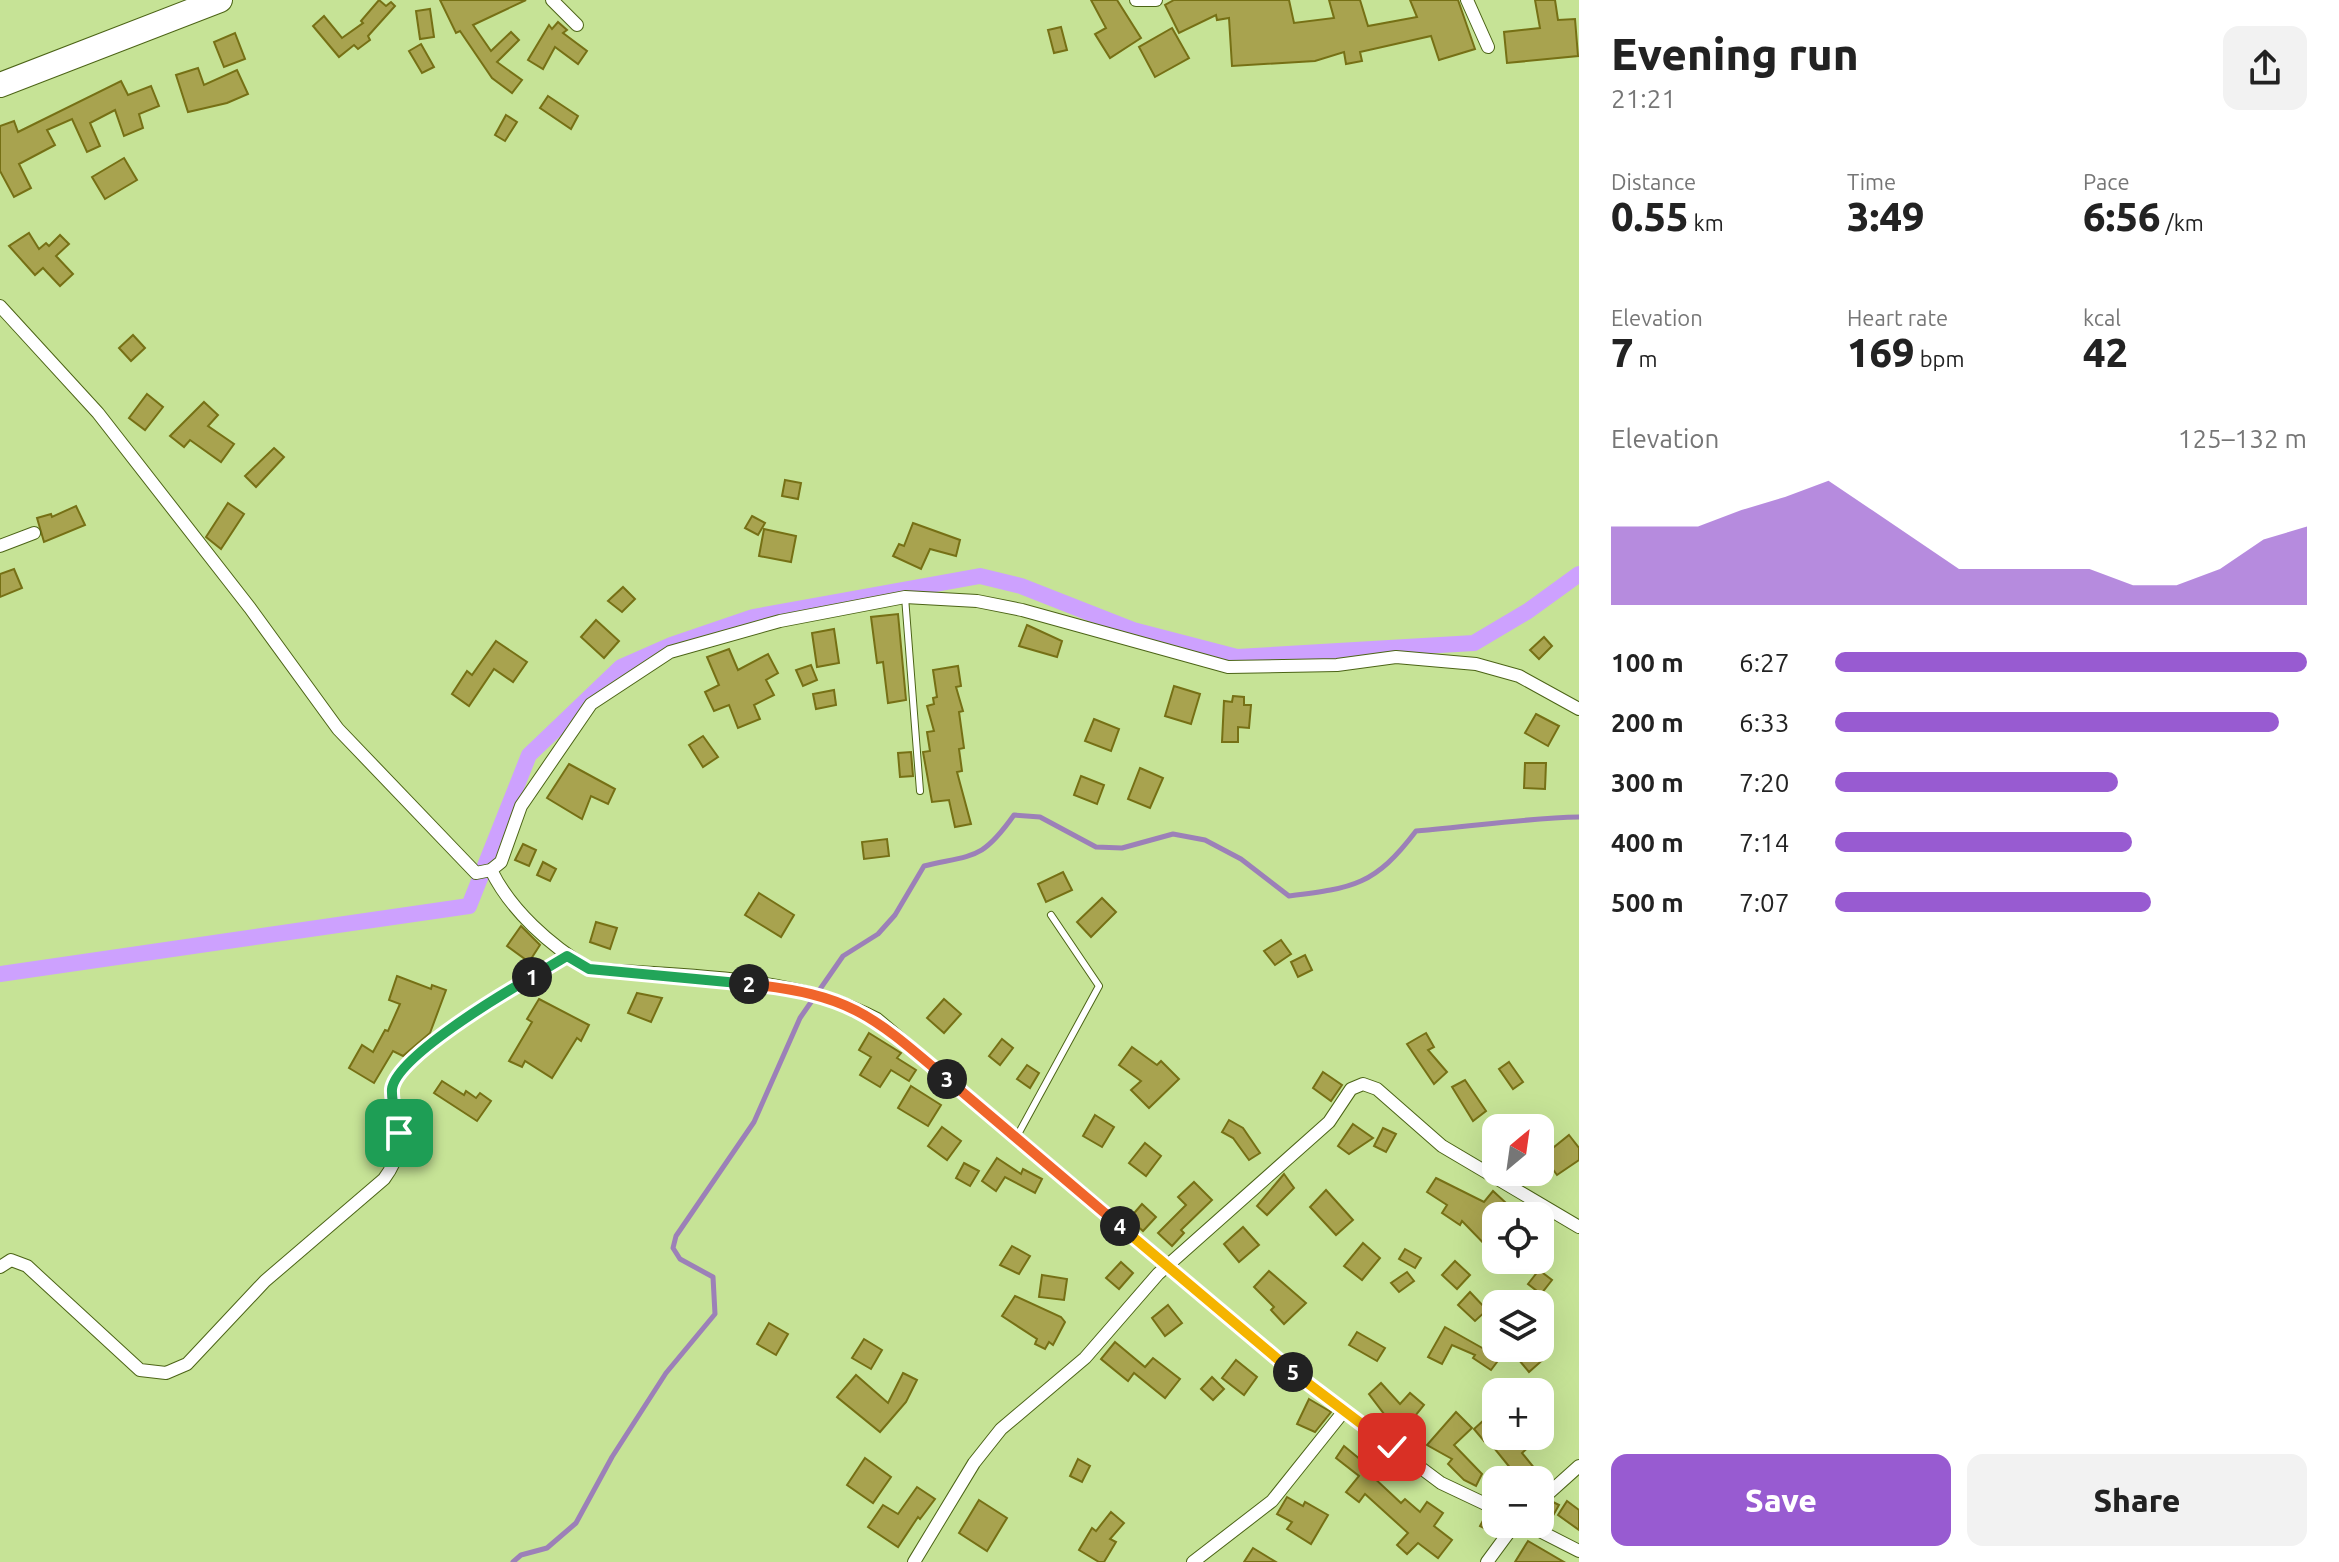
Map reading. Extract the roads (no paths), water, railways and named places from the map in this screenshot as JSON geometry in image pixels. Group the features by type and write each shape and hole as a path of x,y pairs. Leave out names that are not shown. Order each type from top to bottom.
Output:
{"highway":[{"path":"0,85 220,0"}],"street":[{"path":"552,0 577,25"},
{"path":"1136,0 1156,0"},
{"path":"1467,0 1488,47"},
{"path":"2,311 98,413 250,608 338,729 476,873 491,870 501,862 521,806 591,704 670,652 780,621 905,597 977,601 1022,610 1228,667 1337,665 1396,657 1476,664 1519,676 1579,709"},
{"path":"0,546 34,533"},
{"path":"491,870 503,895 567,956 589,969 793,989 845,1002 877,1019 1344,1411 1441,1483 1482,1502"},
{"path":"0,1267 11,1260 27,1266 140,1370 166,1373 187,1364 265,1281 384,1179 396,1162 400,1145 392,1090 405,1068 470,1013 567,956"},
{"path":"914,1562 974,1463 1001,1429 1085,1358 1110,1326 1167,1265 1329,1122 1351,1089 1363,1084 1377,1089 1442,1146 1579,1227"},
{"path":"1193,1562 1272,1501 1344,1411"},
{"path":"1554,1488 1579,1466"},
{"path":"1487,1562 1505,1538"},
{"path":"1553,1538 1579,1551"}],"lane":[{"path":"905,597 920,791"},
{"path":"1016,1138 1099,986 1051,915"}],"waterway":[{"path":"0,974 469,906 529,755 621,667 671,645 753,617 980,576 1021,586 1133,630 1237,657 1474,643 1528,611 1579,574"},
{"path":"513,1562 521,1555 547,1548 576,1523 612,1457 666,1373 715,1314 713,1277 680,1259 673,1248 676,1236 754,1122 800,1018 843,956 878,934 895,915 924,866 985,848 1014,815 1040,817 1096,847 1122,848 1173,834 1205,840 1241,859 1289,896 1362,881 1388,863 1416,831 1579,817"}]}
